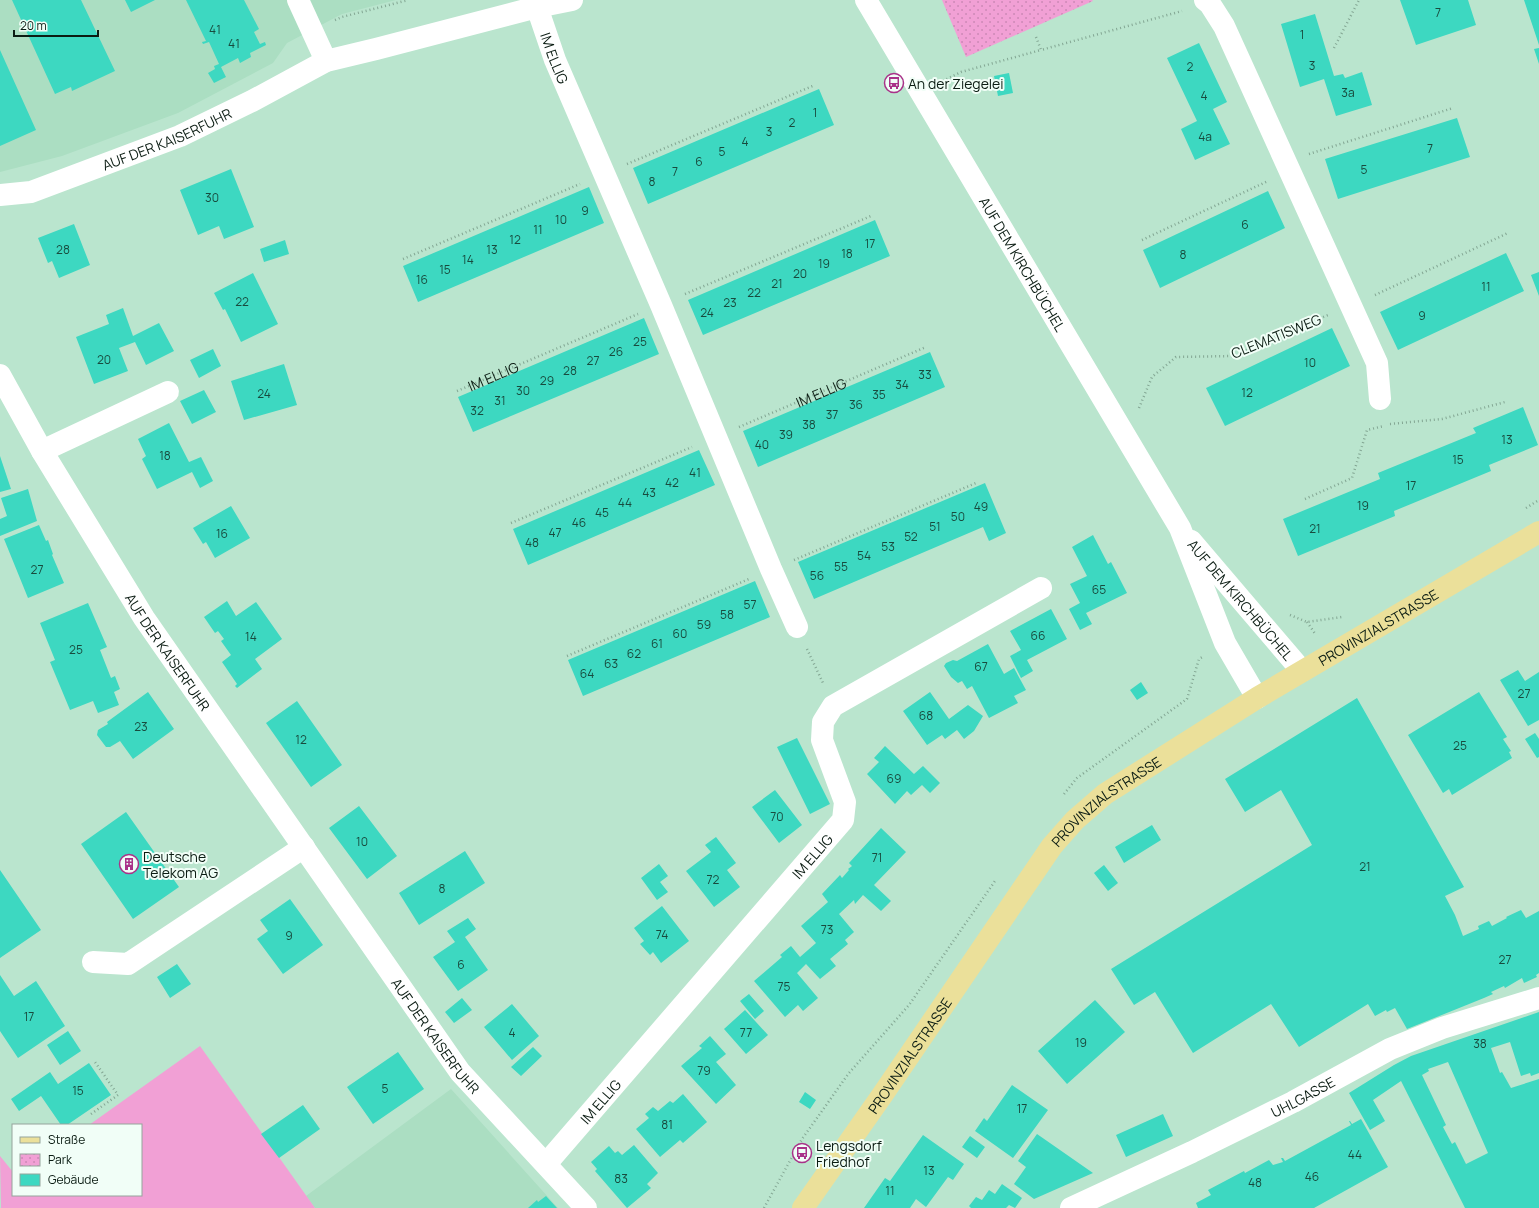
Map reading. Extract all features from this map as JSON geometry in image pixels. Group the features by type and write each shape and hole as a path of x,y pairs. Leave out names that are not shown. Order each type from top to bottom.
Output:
{"main road":[{"name":"PROVINZIALSTRASSE","path":"803,1208 883,1094 1052,846 1075,820 1105,794 1257,698 1539,532"}],"street":[{"path":"298,0 326,61"},
{"name":"AUF DER KAISERFUHR","path":"0,195 32,192 180,136 252,101 326,61 376,50 537,7 572,0"},
{"name":"AUF DEM KIRCHBÜCHEL","path":"866,0 1180,528 1302,671"},
{"path":"1213,1 1377,363 1380,399"},
{"name":"IM ELLIG","path":"537,7 555,60 661,305 715,437 797,627"},
{"name":"AUF DER KAISERFUHR","path":"0,375 42,451 144,618 460,1072 586,1208"},
{"path":"42,451 168,392"},
{"name":"AUF DEM KIRCHBÜCHEL","path":"1180,528 1225,643 1257,698"},
{"path":"833,706 1041,588"},
{"name":"IM ELLIG","path":"546,1164 843,820 845,802 822,740 823,722 833,706"},
{"path":"93,962 128,964 304,847"},
{"name":"UHLGASSE","path":"1071,1208 1192,1152 1293,1102 1390,1049 1442,1028 1539,998"}],"path":[{"path":"313,31 342,17 408,0"},
{"path":"1334,48 1360,0"},
{"path":"921,92 961,72 1213,1"},
{"path":"1036,37 1041,50"},
{"path":"404,259 815,85"},
{"path":"1142,240 1288,166 1453,108"},
{"name":"IM ELLIG","path":"457,391 871,216"},
{"name":"CLEMATISWEG","path":"1126,438 1152,377 1176,357 1233,356 1352,305 1508,234"},
{"name":"IM ELLIG","path":"511,523 926,347"},
{"path":"1305,499 1352,478 1367,430 1391,424 1442,419 1505,402"},
{"path":"567,656 976,483"},
{"path":"797,627 833,706"},
{"path":"91,1114 118,1095 95,1062"}],"shaded area":[{"path":"0,0 396,0 342,14 287,43 273,63 178,113 62,156 0,172"},
{"path":"451,1089 558,1208 315,1208 306,1196"}],"green space":[{"path":"942,0 1092,0 1093,1 966,57"},
{"path":"200,1046 315,1208 1,1208 0,1156 12,1171 12,1196 142,1196 142,1124 90,1124"}],"building":[{"path":"12,0 81,0 115,71 72,91 71,87 55,94"},
{"path":"125,0 155,0 131,12"},
{"path":"186,0 244,0 259,29 254,32 260,44 265,42 266,45 250,53 251,57 240,63 238,58 221,67 226,77 214,83 208,73 215,69 214,66 219,64 209,42 203,44 202,42 206,41"},
{"path":"1400,0 1468,0 1476,25 1416,45"},
{"path":"1524,0 1539,0 1539,45"},
{"path":"1315,14 1334,76 1343,74 1345,78 1362,72 1372,105 1336,116 1324,79 1300,87 1281,24"},
{"path":"1199,43 1227,102 1213,109 1230,144 1195,160 1181,129 1197,121 1167,58"},
{"path":"1539,48 1539,64 1534,49"},
{"path":"0,50 36,130 0,146"},
{"path":"1009,73 1013,93 998,96 994,76"},
{"path":"819,89 834,125 648,204 633,168"},
{"path":"1457,118 1470,157 1338,199 1325,159"},
{"path":"231,169 254,227 224,239 219,226 198,235 180,190"},
{"path":"589,187 604,223 418,302 403,266"},
{"path":"1268,191 1285,228 1160,288 1143,250"},
{"path":"875,220 890,256 703,335 688,300"},
{"path":"74,224 90,265 59,278 52,261 48,263 38,238"},
{"path":"285,240 289,254 264,262 260,249"},
{"path":"1506,253 1524,291 1398,350 1380,312"},
{"path":"1539,272 1539,296 1531,275"},
{"path":"253,273 278,324 241,342 225,309 223,310 214,293"},
{"path":"123,308 133,336 159,323 174,351 146,365 135,342 119,348 128,371 94,384 76,337 109,324 106,315"},
{"path":"644,318 659,354 473,432 458,397"},
{"path":"1332,328 1350,366 1225,426 1206,388"},
{"path":"213,349 221,366 199,378 190,360"},
{"path":"930,352 945,387 758,467 743,431"},
{"path":"284,364 297,405 244,420 231,381"},
{"path":"204,390 216,412 192,424 180,401"},
{"path":"1523,407 1538,445 1489,465 1491,471 1394,511 1395,516 1298,556 1283,519 1380,479 1378,473 1476,433 1473,428"},
{"path":"169,423 189,462 201,457 213,481 200,488 192,472 157,489 142,459 146,456 138,439"},
{"path":"699,450 715,485 528,565 513,529"},
{"path":"0,456 11,489 0,492"},
{"path":"985,483 1006,533 989,541 983,527 814,599 798,562"},
{"path":"28,489 37,521 0,536 0,519 7,516 1,498"},
{"path":"231,506 250,538 215,558 206,542 203,544 193,528"},
{"path":"39,525 46,541 48,540 53,554 52,555 64,583 28,598 4,539"},
{"path":"1093,535 1108,564 1111,562 1127,593 1086,613 1092,624 1080,630 1069,609 1080,603 1070,584 1087,576 1072,547"},
{"path":"755,581 770,617 583,696 568,660"},
{"path":"227,601 236,616 256,602 282,639 255,659 262,669 237,688 235,686 237,684 222,662 231,655 221,641 224,639 218,631 215,633 204,617"},
{"path":"88,603 107,647 100,650 111,678 115,676 120,689 114,692 119,705 98,713 93,701 70,710 50,662 55,660 40,623"},
{"path":"1051,609 1067,639 1027,660 1033,671 1021,678 1010,656 1021,650 1010,631"},
{"path":"988,644 1004,674 1014,668 1026,690 1014,696 1018,703 989,718 972,686 967,689 962,681 958,683 951,677 944,666 946,663 953,660 957,661"},
{"path":"1518,670 1525,681 1539,672 1539,720 1528,726 1500,680"},
{"path":"1141,682 1148,693 1137,700 1130,690"},
{"path":"148,692 174,729 133,759 120,741 110,747 106,747 97,735 98,730 108,724 107,722"},
{"path":"930,692 949,719 968,705 983,716 974,731 964,739 957,730 945,739 942,735 927,745 903,711"},
{"path":"1479,692 1507,737 1503,739 1511,751 1509,752 1512,758 1452,795 1449,789 1443,793 1408,735"},
{"path":"1357,698 1464,887 1445,896 1455,915 1463,936 1479,929 1478,926 1489,921 1492,926 1521,910 1526,918 1539,911 1539,973 1536,975 1537,977 1524,983 1522,978 1505,988 1504,986 1491,992 1493,994 1484,998 1407,1029 1395,1008 1387,1012 1386,1010 1375,1016 1368,1004 1299,1047 1271,1004 1193,1053 1155,992 1134,1005 1111,969 1312,845 1281,790 1245,812 1225,779"},
{"path":"297,701 342,765 311,787 266,723"},
{"path":"1535,733 1539,739 1539,757 1537,758 1525,739"},
{"path":"797,738 830,804 810,814 777,747"},
{"path":"885,746 914,774 923,766 940,783 930,793 922,785 911,795 907,791 895,804 867,774 879,762 874,758"},
{"path":"775,790 802,825 779,843 752,807"},
{"path":"359,806 397,856 367,879 329,828"},
{"name":"Deutsche Telekom AG","path":"126,812 179,887 133,919 81,844"},
{"path":"1152,825 1161,840 1124,863 1115,847"},
{"path":"881,828 906,852 874,885 891,901 881,911 863,895 855,904 854,900 839,914 854,932 845,940 848,944 830,959 836,966 820,979 806,964 797,973 818,998 803,1011 798,1005 785,1017 754,981 782,957 780,955 791,946 800,957 816,943 801,926 828,902 822,894 840,875 842,878 852,866 849,863"},
{"path":"716,837 736,863 727,870 740,887 714,907 686,871 711,852 705,845"},
{"path":"465,851 485,883 419,925 399,893"},
{"path":"659,864 668,876 660,882 668,892 657,900 641,878"},
{"path":"1104,865 1118,883 1108,891 1094,873"},
{"path":"0,870 41,930 0,958"},
{"path":"290,899 323,945 283,974 257,939 268,931 260,920"},
{"path":"662,906 689,941 661,963 653,952 650,955 640,944 644,941 634,928"},
{"path":"468,918 476,929 465,937 488,970 458,991 433,957 455,942 447,931"},
{"path":"177,964 191,984 170,998 157,977"},
{"path":"0,975 14,996 36,981 65,1026 18,1058 0,1031"},
{"path":"749,994 764,1011 755,1019 740,1001"},
{"path":"462,998 472,1010 454,1023 445,1012"},
{"path":"1095,1000 1125,1032 1067,1084 1038,1051"},
{"path":"512,1004 539,1036 512,1060 484,1027"},
{"path":"745,1010 768,1035 746,1054 724,1029"},
{"path":"1539,1012 1539,1073 1531,1076 1530,1073 1521,1076 1510,1042 1491,1048 1500,1073 1502,1072 1511,1088 1539,1079 1539,1208 1465,1208 1401,1081 1373,1100 1385,1121 1370,1130 1349,1093 1411,1056","holes":["1448,1062 1488,1153 1466,1164 1455,1142 1452,1144 1443,1127 1446,1125 1422,1075 1429,1071 1428,1069"]},
{"path":"68,1031 81,1051 60,1065 47,1045"},
{"path":"710,1036 726,1054 716,1062 736,1085 716,1104 681,1066 702,1048 699,1046"},
{"path":"533,1047 542,1056 521,1076 511,1067"},
{"path":"398,1052 424,1089 373,1124 347,1087"},
{"path":"89,1063 111,1095 68,1124 60,1124 41,1096 19,1111 11,1099 50,1072 58,1084"},
{"path":"1012,1085 1048,1110 1013,1158 975,1131 984,1118 987,1121"},
{"path":"805,1092 816,1100 810,1109 799,1102"},
{"path":"683,1094 707,1122 683,1143 680,1140 660,1157 636,1129 649,1118 645,1114 653,1107 658,1111 670,1101 673,1103"},
{"path":"303,1105 320,1129 279,1158 261,1134"},
{"path":"1163,1114 1173,1136 1126,1157 1116,1135"},
{"path":"1361,1119 1388,1167 1314,1208 1198,1208 1196,1203 1211,1195 1208,1190 1269,1160 1273,1165 1283,1162 1281,1158 1285,1161 1351,1125 1349,1121 1352,1124"},
{"path":"1037,1134 1093,1173 1034,1199 1014,1184 1026,1167 1018,1161"},
{"path":"923,1135 964,1164 953,1180 948,1177 926,1207 916,1199 910,1208 864,1208 885,1178 890,1181"},
{"path":"970,1136 985,1147 977,1158 962,1147"},
{"path":"634,1145 658,1173 647,1184 651,1188 627,1208 595,1171 597,1169 591,1162 609,1146 615,1153 618,1151 622,1155"},
{"path":"1002,1184 1022,1198 1015,1208 1009,1205 1006,1208 971,1208 969,1206 976,1197 982,1200 989,1190 995,1194"},
{"path":"546,1196 557,1208 528,1208 537,1200 538,1202"}],"place":[{"name":"An der Ziegelei","path":"894,83"},
{"name":"Deutsche Telekom AG","path":"129,864"},
{"name":"Lengsdorf Friedhof","path":"802,1153"}]}
